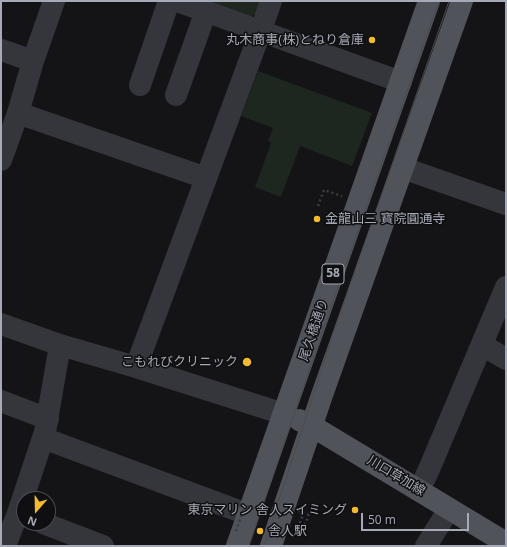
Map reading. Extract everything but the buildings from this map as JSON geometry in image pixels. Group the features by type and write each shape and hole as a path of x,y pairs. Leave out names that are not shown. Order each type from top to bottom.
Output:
{"main road":[{"name":"尾久橋通り","path":"241,524 284,414 429,1"},
{"name":"58","path":"271,546 462,1"},
{"name":"川口草加線","path":"284,414 312,426 506,543"}],"street":[{"path":"1,160 18,113 33,61 54,1"},
{"path":"140,85 169,1"},
{"path":"177,1 261,30 401,82"},
{"path":"136,367 271,1"},
{"path":"176,95 206,11"},
{"path":"1,50 33,61"},
{"path":"18,113 206,178"},
{"path":"403,168 506,204"},
{"path":"418,490 426,478 506,287"},
{"path":"1,324 60,345 136,367 284,414"},
{"path":"5,546 14,512 45,428 60,345"},
{"path":"482,345 506,360"},
{"path":"1,401 45,428 241,524"},
{"path":"426,546 449,509"},
{"path":"56,528 103,546"}],"path":[{"path":"318,206 324,190 346,197"},
{"path":"241,524 245,505 241,524"},
{"path":"278,518 289,507 309,515 305,524 300,522 303,515"}],"shaded area":[{"path":"201,1 262,1 257,14 248,17"},
{"path":"258,71 372,113 352,166 300,146 281,197 255,187 271,143 268,141 273,128 241,116"}],"tram line":[{"path":"249,546 338,287 439,1"},
{"path":"264,546 333,334 449,1"}],"place":[{"name":"丸木商事(株)とねり倉庫","path":"372,40"},
{"name":"金龍山三 寳院圓通寺","path":"317,219"},
{"name":"こもれびクリニック","path":"247,362"},
{"name":"東京マリン 舎人スイミング","path":"355,510"},
{"name":"舎人駅","path":"260,531"}]}
